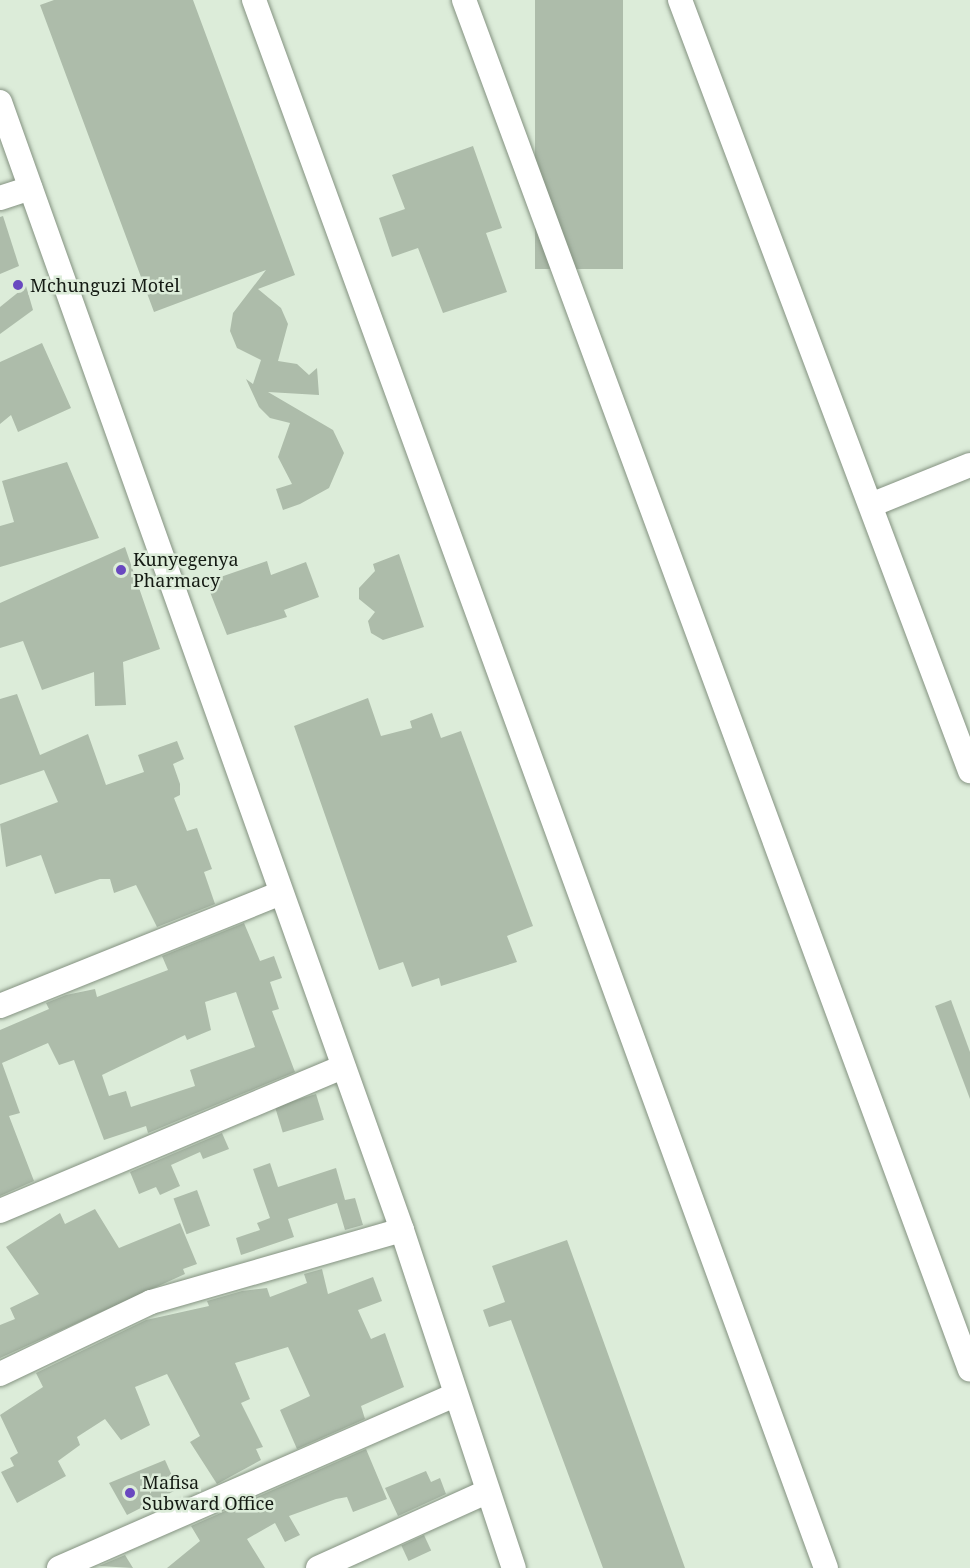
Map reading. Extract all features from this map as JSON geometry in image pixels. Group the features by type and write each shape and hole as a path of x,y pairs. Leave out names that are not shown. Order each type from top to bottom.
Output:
{"street":[{"path":"254,0 826,1568"},
{"path":"464,0 970,1370"},
{"path":"680,0 970,771"},
{"path":"0,102 281,893 340,1068 402,1230 453,1396 514,1568"},
{"path":"0,198 30,188"},
{"path":"871,506 970,465"},
{"path":"0,1006 281,893"},
{"path":"0,1211 340,1068"},
{"path":"0,1374 151,1302 402,1230"},
{"path":"59,1568 453,1396"},
{"path":"318,1568 486,1492"}],"building":[{"path":"54,0 193,0 295,275 258,289 281,308 288,324 278,361 297,364 309,375 317,368 319,395 268,392 333,430 344,453 329,488 300,504 283,510 276,489 292,484 278,457 290,423 270,418 259,407 246,379 253,384 261,360 237,348 230,331 233,313 266,270 154,312 40,5"},
{"path":"535,0 623,0 623,269 535,269"},
{"path":"473,146 502,228 486,233 507,292 443,313 418,248 392,257 379,218 405,209 392,175"},
{"path":"3,216 19,266 0,274 0,217"},
{"path":"26,286 33,310 0,334 0,307"},
{"path":"42,343 71,408 18,432 11,415 0,424 0,362"},
{"path":"67,462 99,538 0,567 0,526 14,522 2,481"},
{"path":"125,547 160,649 123,662 126,705 95,706 94,672 42,690 23,641 0,648 0,603"},
{"path":"399,554 424,627 383,640 371,633 368,621 375,612 359,599 359,588 375,571 373,564"},
{"path":"267,561 271,575 306,562 319,597 284,610 287,617 227,635 206,582"},
{"path":"17,694 40,755 88,734 106,785 144,772 138,755 177,741 184,759 173,764 180,784 180,795 174,798 187,831 197,828 212,869 204,872 215,904 157,927 136,885 114,893 110,879 100,879 55,894 41,855 6,867 0,824 58,802 44,770 0,785 0,699"},
{"path":"368,698 381,736 412,728 410,721 432,713 441,738 461,731 533,926 507,936 517,962 441,986 439,978 412,987 403,962 379,970 294,726"},
{"path":"244,923 260,961 274,956 282,978 270,982 279,1009 272,1011 295,1072 148,1133 146,1126 104,1140 74,1060 59,1065 48,1043 2,1063 20,1113 9,1116 34,1181 0,1196 0,1030 49,1009 46,1003 66,995 95,989 97,997 168,970 162,956","holes":["236,992 255,1047 190,1070 195,1086 131,1107 126,1091 109,1096 102,1075 185,1035 187,1040 211,1030 205,1002"]},
{"path":"951,1000 970,1052 970,1099 935,1006"},
{"path":"316,1094 324,1120 283,1132 275,1107"},
{"path":"222,1133 229,1149 203,1159 200,1152 171,1165 180,1186 160,1195 156,1187 139,1194 130,1172"},
{"path":"270,1163 278,1187 336,1168 345,1200 355,1198 363,1225 345,1230 337,1203 288,1219 294,1237 241,1255 236,1238 260,1230 257,1223 270,1218 253,1169"},
{"path":"197,1190 210,1226 187,1234 174,1199"},
{"path":"95,1209 119,1248 180,1223 197,1264 183,1269 185,1274 0,1358 0,1325 15,1319 10,1308 39,1294 6,1247 60,1213 65,1224"},
{"path":"567,1240 685,1568 603,1568 511,1320 489,1327 483,1310 505,1302 492,1266"},
{"path":"322,1269 328,1294 373,1277 382,1301 358,1310 371,1339 385,1333 404,1387 361,1406 365,1419 297,1449 280,1410 310,1396 288,1347 235,1363 250,1399 241,1403 263,1447 256,1449 261,1460 217,1484 190,1442 200,1436 167,1374 135,1387 150,1425 121,1440 105,1419 77,1437 80,1445 58,1461 66,1476 17,1503 1,1472 14,1466 10,1458 18,1453 0,1415 43,1387 36,1373 146,1320 209,1306 207,1301 242,1291 267,1288 270,1297 307,1283 304,1274"},
{"path":"366,1449 387,1499 353,1512 347,1497 289,1516 300,1535 285,1542 275,1523 247,1539 265,1568 167,1568 200,1541 191,1526"},
{"path":"165,1460 178,1489 127,1515 109,1483"},
{"path":"426,1471 431,1482 440,1478 446,1494 398,1516 385,1488"},
{"path":"424,1535 431,1550 409,1561 401,1546"},
{"path":"125,1555 133,1568 99,1566"}],"place":[{"name":"Mchunguzi Motel","path":"18,285"},
{"name":"Kunyegenya Pharmacy","path":"121,570"},
{"name":"Mafisa Subward Office","path":"130,1493"}]}
